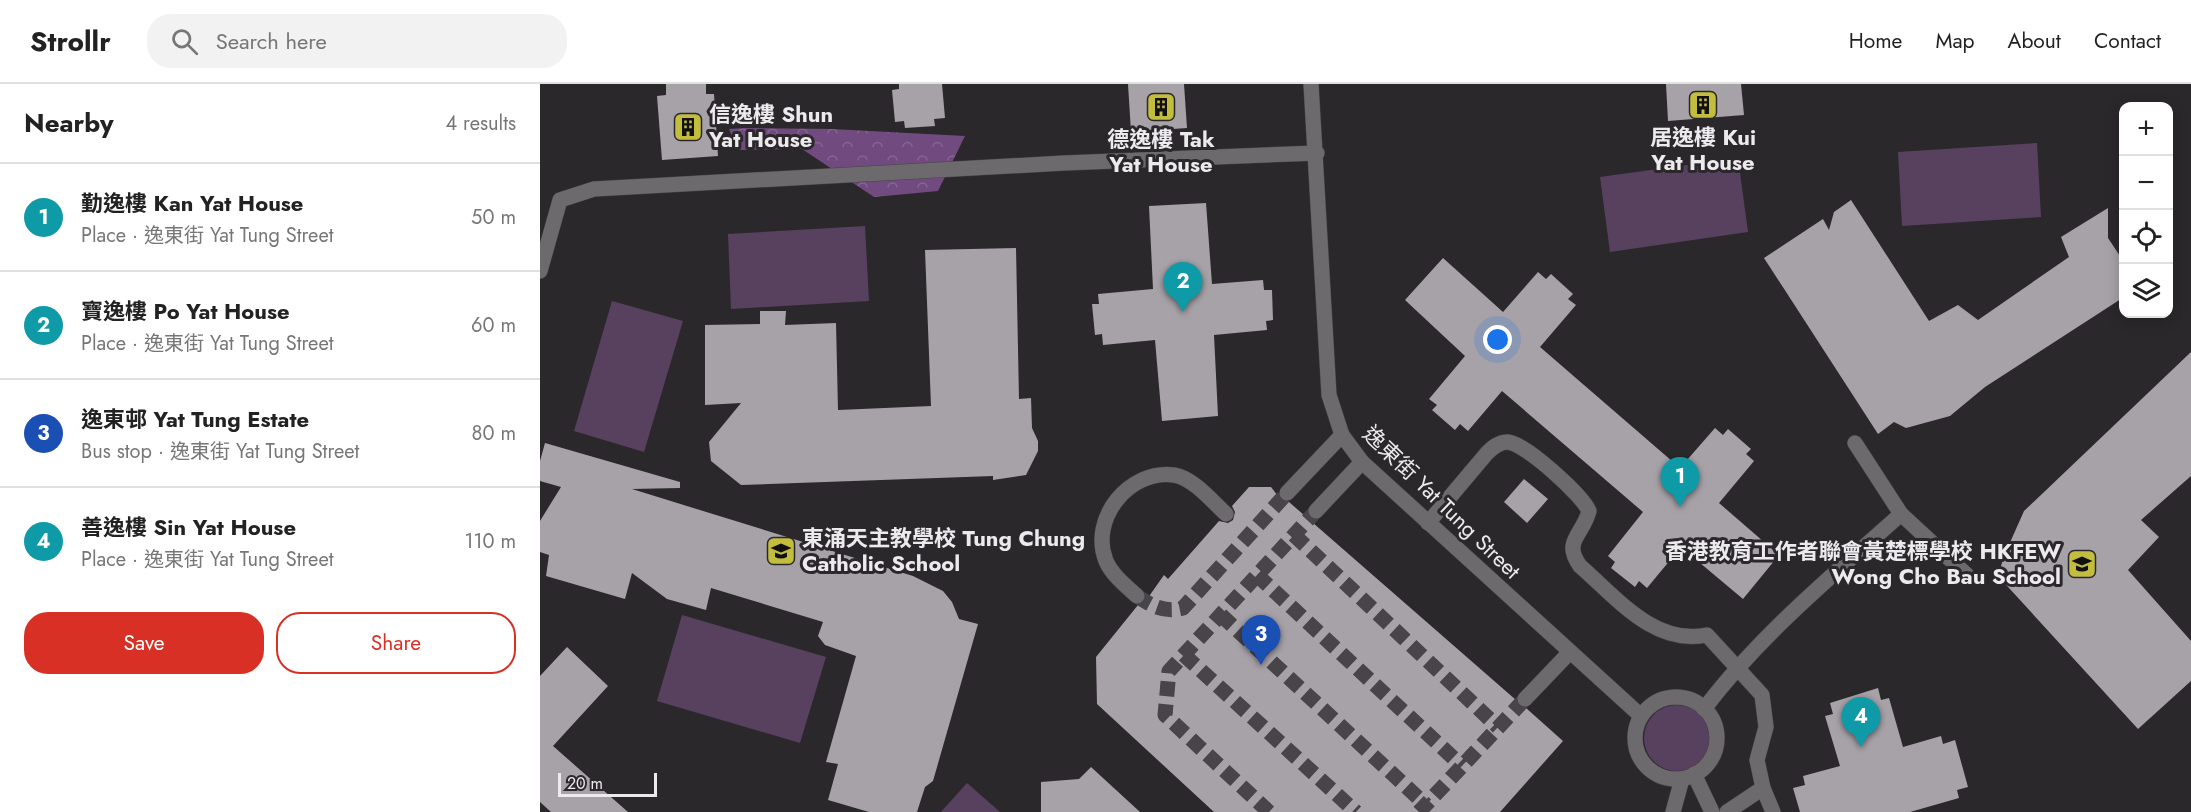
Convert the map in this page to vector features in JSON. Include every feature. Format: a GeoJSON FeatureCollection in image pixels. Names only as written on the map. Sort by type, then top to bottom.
{"type":"FeatureCollection","features":[{"type":"Feature","properties":{"kind":"street","name":"逸東街 Yat Tung Street"},"geometry":{"type":"LineString","coordinates":[[1311,84],[1317,153],[1329,395],[1342,435],[1362,462],[1569,653],[1641,716]]}},
{"type":"Feature","properties":{"kind":"street"},"geometry":{"type":"LineString","coordinates":[[540,271],[560,200],[594,189],[1064,163],[1317,153]]}},
{"type":"Feature","properties":{"kind":"street"},"geometry":{"type":"LineString","coordinates":[[1287,493],[1342,435]]}},
{"type":"Feature","properties":{"kind":"street"},"geometry":{"type":"LineString","coordinates":[[1428,523],[1487,453],[1496,444],[1506,442],[1513,444],[1585,502],[1589,511],[1587,520],[1573,542],[1572,555],[1580,566],[1644,621],[1663,633],[1681,638],[1707,635],[1762,695],[1766,727],[1757,760],[1763,788],[1773,812]]}},
{"type":"Feature","properties":{"kind":"street"},"geometry":{"type":"LineString","coordinates":[[1855,443],[1901,514],[1966,575]]}},
{"type":"Feature","properties":{"kind":"street"},"geometry":{"type":"LineString","coordinates":[[1316,511],[1362,462]]}},
{"type":"Feature","properties":{"kind":"street"},"geometry":{"type":"LineString","coordinates":[[1137,596],[1119,580],[1106,561],[1102,539],[1106,517],[1117,498],[1134,483],[1152,476],[1175,475],[1193,484],[1226,514]]}},
{"type":"Feature","properties":{"kind":"street"},"geometry":{"type":"LineString","coordinates":[[1704,709],[1737,669],[1824,583],[1901,514]]}},
{"type":"Feature","properties":{"kind":"street"},"geometry":{"type":"LineString","coordinates":[[1525,699],[1569,653]]}},
{"type":"Feature","properties":{"kind":"street"},"geometry":{"type":"LineString","coordinates":[[1673,812],[1688,776],[1708,762],[1716,744],[1714,725],[1704,709],[1689,699],[1659,700],[1641,716],[1635,729],[1638,755],[1656,774],[1688,776]]}},
{"type":"Feature","properties":{"kind":"street"},"geometry":{"type":"LineString","coordinates":[[1688,776],[1712,812]]}},
{"type":"Feature","properties":{"kind":"street"},"geometry":{"type":"LineString","coordinates":[[1727,812],[1763,788]]}},
{"type":"Feature","properties":{"kind":"shaded area"},"geometry":{"type":"Polygon","coordinates":[[[2037,143],[2041,217],[1902,226],[1898,152],[2037,143]]]}},
{"type":"Feature","properties":{"kind":"shaded area"},"geometry":{"type":"Polygon","coordinates":[[[1738,158],[1748,232],[1610,252],[1600,177],[1738,158]]]}},
{"type":"Feature","properties":{"kind":"shaded area"},"geometry":{"type":"Polygon","coordinates":[[[865,226],[869,301],[731,309],[728,234],[865,226]]]}},
{"type":"Feature","properties":{"kind":"shaded area"},"geometry":{"type":"Polygon","coordinates":[[[612,301],[683,321],[644,452],[574,431],[612,301]]]}},
{"type":"Feature","properties":{"kind":"shaded area"},"geometry":{"type":"Polygon","coordinates":[[[682,615],[826,657],[800,743],[657,701],[682,615]]]}},
{"type":"Feature","properties":{"kind":"shaded area"},"geometry":{"type":"Polygon","coordinates":[[[1677,705],[1690,708],[1700,715],[1707,725],[1710,738],[1707,751],[1700,761],[1690,768],[1677,771],[1664,768],[1654,761],[1647,751],[1644,738],[1647,725],[1654,715],[1664,708],[1677,705]]]}},
{"type":"Feature","properties":{"kind":"shaded area"},"geometry":{"type":"Polygon","coordinates":[[[967,783],[1000,812],[941,812],[967,783]]]}},
{"type":"Feature","properties":{"kind":"green space"},"geometry":{"type":"Polygon","coordinates":[[[729,129],[832,129],[965,136],[938,191],[874,197],[802,149],[737,150],[729,129]]]}},
{"type":"Feature","properties":{"kind":"building","name":"信逸樓 Shun Yat House"},"geometry":{"type":"Polygon","coordinates":[[[666,84],[706,84],[706,94],[714,94],[718,156],[662,160],[657,96],[666,95],[666,84]]]}},
{"type":"Feature","properties":{"kind":"building"},"geometry":{"type":"Polygon","coordinates":[[[899,84],[942,84],[945,118],[934,119],[935,126],[905,128],[904,121],[895,122],[892,90],[899,89],[899,84]]]}},
{"type":"Feature","properties":{"kind":"building","name":"德逸樓 Tak Yat House"},"geometry":{"type":"Polygon","coordinates":[[[1128,84],[1184,84],[1187,128],[1131,132],[1128,84]]]}},
{"type":"Feature","properties":{"kind":"building","name":"居逸樓 Kui Yat House"},"geometry":{"type":"Polygon","coordinates":[[[1666,84],[1741,84],[1744,115],[1668,121],[1666,84]]]}},
{"type":"Feature","properties":{"kind":"building"},"geometry":{"type":"Polygon","coordinates":[[[1851,200],[1929,321],[1958,305],[1978,320],[2069,257],[2061,237],[2108,208],[2108,238],[2119,254],[2119,300],[1985,387],[1950,416],[1906,428],[1894,422],[1878,434],[1764,258],[1823,219],[1829,230],[1834,212],[1851,200]]]}},
{"type":"Feature","properties":{"kind":"building"},"geometry":{"type":"Polygon","coordinates":[[[1206,203],[1212,284],[1263,280],[1264,290],[1272,290],[1273,320],[1266,321],[1267,330],[1214,335],[1218,416],[1162,421],[1155,340],[1103,345],[1102,334],[1095,335],[1092,304],[1099,304],[1098,294],[1153,289],[1149,206],[1206,203]]]}},
{"type":"Feature","properties":{"kind":"building"},"geometry":{"type":"Polygon","coordinates":[[[1016,248],[1019,399],[1031,398],[1032,428],[1038,441],[1038,451],[1026,475],[993,480],[993,476],[741,485],[711,461],[709,442],[741,403],[705,405],[705,325],[760,324],[760,311],[786,311],[785,325],[836,323],[838,410],[931,406],[925,250],[1016,248]]]}},
{"type":"Feature","properties":{"kind":"building"},"geometry":{"type":"Polygon","coordinates":[[[1443,258],[1503,312],[1538,272],[1546,279],[1551,274],[1573,294],[1568,299],[1576,305],[1540,347],[1680,468],[1715,428],[1723,435],[1728,429],[1751,449],[1746,454],[1754,461],[1719,503],[1779,555],[1743,599],[1681,547],[1647,588],[1639,581],[1635,587],[1611,568],[1615,562],[1608,556],[1643,512],[1502,391],[1468,431],[1460,424],[1455,430],[1432,410],[1437,405],[1429,399],[1465,356],[1405,300],[1443,258]]]}},
{"type":"Feature","properties":{"kind":"building"},"geometry":{"type":"Polygon","coordinates":[[[2191,352],[2191,476],[2141,520],[2159,537],[2128,570],[2191,641],[2191,681],[2138,729],[1998,576],[2004,556],[2024,511],[2191,352]]]}},
{"type":"Feature","properties":{"kind":"building"},"geometry":{"type":"Polygon","coordinates":[[[545,443],[680,482],[680,488],[632,489],[913,576],[943,591],[952,602],[959,619],[978,624],[933,781],[925,787],[917,812],[869,812],[828,800],[838,764],[826,762],[856,656],[825,645],[818,636],[823,622],[711,588],[706,610],[667,599],[632,573],[625,599],[546,576],[549,555],[540,552],[540,521],[561,487],[540,481],[540,461],[545,443]]]}},
{"type":"Feature","properties":{"kind":"building"},"geometry":{"type":"Polygon","coordinates":[[[1524,479],[1548,499],[1527,523],[1504,502],[1524,479]]]}},
{"type":"Feature","properties":{"kind":"building"},"geometry":{"type":"Polygon","coordinates":[[[1249,487],[1271,487],[1281,500],[1289,502],[1516,700],[1519,706],[1526,708],[1563,741],[1500,812],[1214,812],[1097,704],[1096,657],[1138,605],[1145,602],[1164,575],[1168,579],[1219,521],[1228,523],[1233,520],[1235,512],[1232,506],[1249,487]]]}},
{"type":"Feature","properties":{"kind":"building"},"geometry":{"type":"Polygon","coordinates":[[[567,647],[608,686],[553,746],[628,812],[551,812],[540,802],[540,676],[567,647]]]}},
{"type":"Feature","properties":{"kind":"building"},"geometry":{"type":"Polygon","coordinates":[[[1878,688],[1881,700],[1889,698],[1903,747],[1941,736],[1943,744],[1955,740],[1968,787],[1957,790],[1959,798],[1910,812],[1800,812],[1793,788],[1805,785],[1803,776],[1840,766],[1825,716],[1833,714],[1830,703],[1878,688]]]}},
{"type":"Feature","properties":{"kind":"building"},"geometry":{"type":"Polygon","coordinates":[[[1091,767],[1140,812],[1041,812],[1041,782],[1079,779],[1091,767]]]}},
{"type":"Feature","properties":{"kind":"tunnel"},"geometry":{"type":"LineString","coordinates":[[1137,596],[1158,608],[1170,610],[1183,608],[1287,493]]}},
{"type":"Feature","properties":{"kind":"tunnel"},"geometry":{"type":"LineString","coordinates":[[1269,812],[1165,715],[1169,671],[1316,511]]}},
{"type":"Feature","properties":{"kind":"tunnel"},"geometry":{"type":"LineString","coordinates":[[1294,535],[1498,727]]}},
{"type":"Feature","properties":{"kind":"tunnel"},"geometry":{"type":"LineString","coordinates":[[1257,575],[1462,766]]}},
{"type":"Feature","properties":{"kind":"tunnel"},"geometry":{"type":"LineString","coordinates":[[1221,615],[1426,805]]}},
{"type":"Feature","properties":{"kind":"tunnel"},"geometry":{"type":"LineString","coordinates":[[1184,655],[1356,812]]}},
{"type":"Feature","properties":{"kind":"tunnel"},"geometry":{"type":"LineString","coordinates":[[1419,812],[1525,699]]}},
{"type":"Feature","properties":{"kind":"place","name":"居逸樓 Kui Yat House"},"geometry":{"type":"Point","coordinates":[1703,105]}},
{"type":"Feature","properties":{"kind":"place","name":"德逸樓 Tak Yat House"},"geometry":{"type":"Point","coordinates":[1161,107]}},
{"type":"Feature","properties":{"kind":"place","name":"信逸樓 Shun Yat House"},"geometry":{"type":"Point","coordinates":[688,127]}},
{"type":"Feature","properties":{"kind":"place","name":"寶逸樓 Po Yat House"},"geometry":{"type":"Point","coordinates":[1183,312]}},
{"type":"Feature","properties":{"kind":"place","name":"勤逸樓 Kan Yat House"},"geometry":{"type":"Point","coordinates":[1680,507]}},
{"type":"Feature","properties":{"kind":"place","name":"東涌天主教學校 Tung Chung Catholic School"},"geometry":{"type":"Point","coordinates":[781,551]}},
{"type":"Feature","properties":{"kind":"place","name":"香港教育工作者聯會黃楚標學校 HKFEW Wong Cho Bau School"},"geometry":{"type":"Point","coordinates":[2082,564]}},
{"type":"Feature","properties":{"kind":"place","name":"逸東邨 Yat Tung Estate"},"geometry":{"type":"Point","coordinates":[1261,665]}},
{"type":"Feature","properties":{"kind":"place","name":"善逸樓 Sin Yat House"},"geometry":{"type":"Point","coordinates":[1861,747]}}]}
